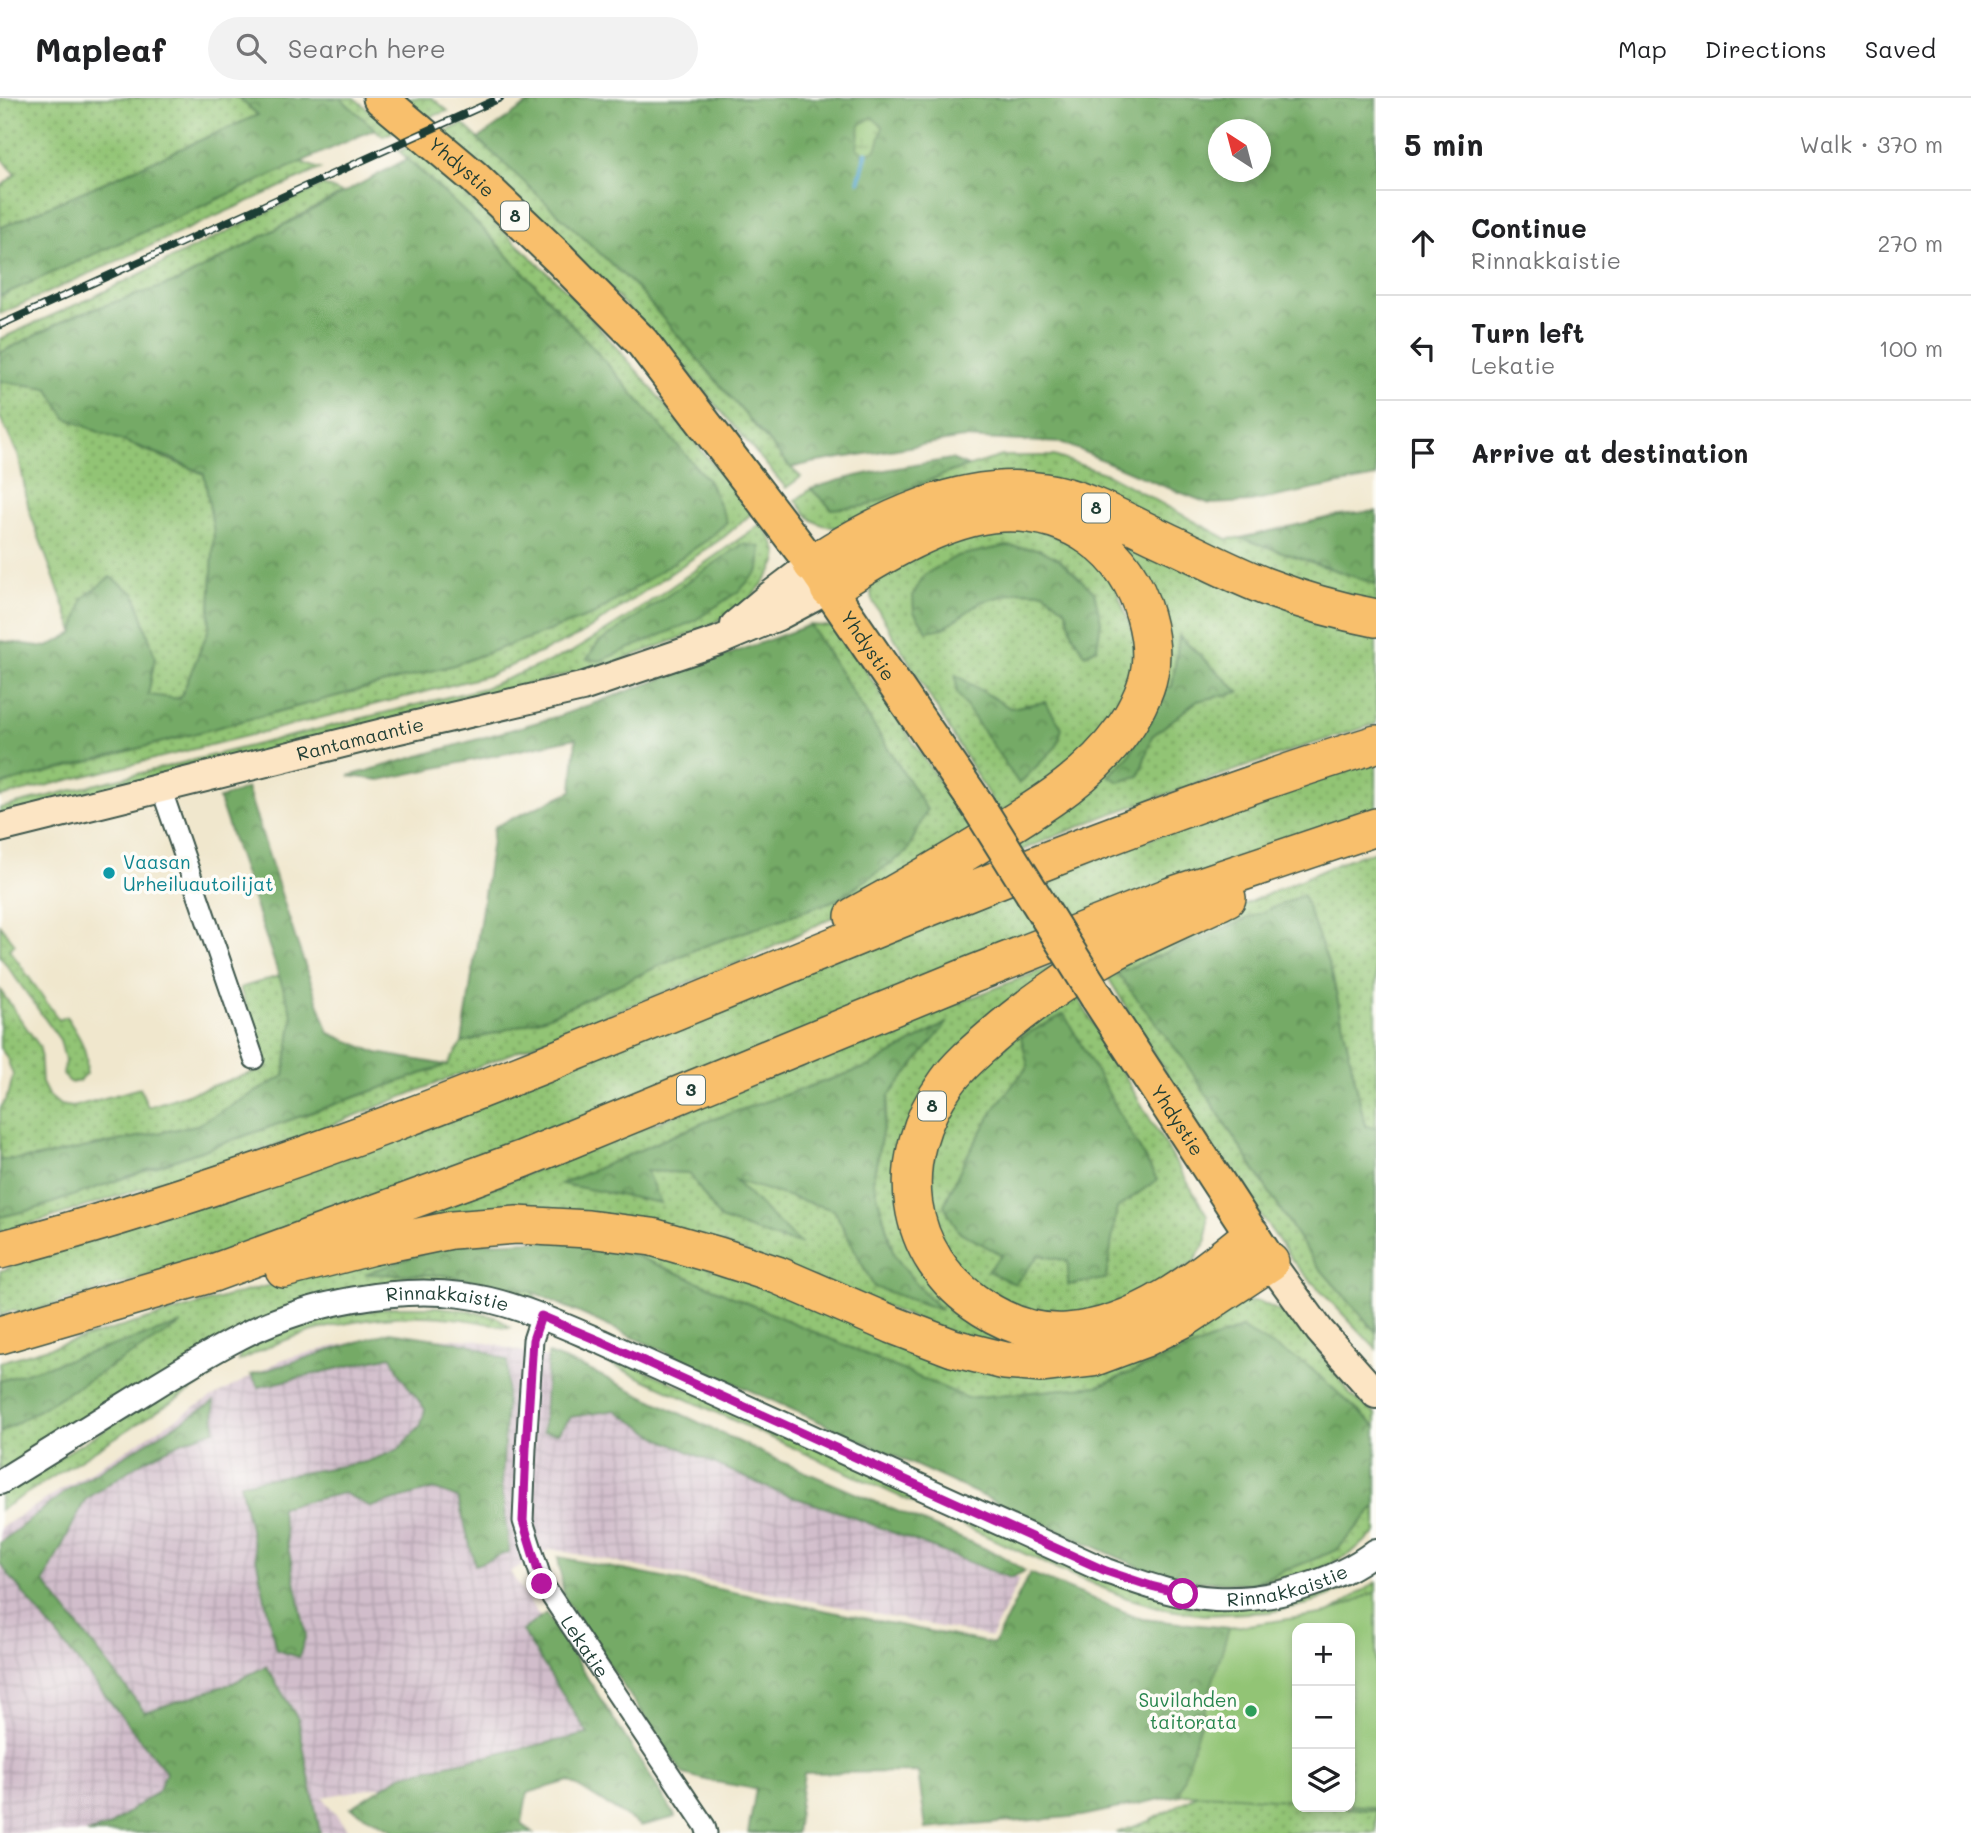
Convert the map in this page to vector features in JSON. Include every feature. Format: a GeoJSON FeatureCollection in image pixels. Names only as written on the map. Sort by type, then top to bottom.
{"type":"FeatureCollection","features":[{"type":"Feature","properties":{"kind":"highway","name":"Yhdystie"},"geometry":{"type":"LineString","coordinates":[[380,98],[474,177],[642,342],[821,576],[978,806],[1097,997],[1261,1248]]}},
{"type":"Feature","properties":{"kind":"highway","name":"8"},"geometry":{"type":"LineString","coordinates":[[821,576],[852,539],[918,509],[957,497],[1003,489],[1045,492],[1080,501],[1263,586],[1310,602],[1376,618]]}},
{"type":"Feature","properties":{"kind":"highway"},"geometry":{"type":"LineString","coordinates":[[784,966],[831,929],[927,876],[1057,795],[1102,757],[1124,730],[1149,674],[1150,647],[1147,625],[1140,599],[1129,576],[1111,554],[1088,535],[1062,523],[1031,515],[1002,513],[966,520],[908,542],[869,563],[821,576]]}},
{"type":"Feature","properties":{"kind":"highway"},"geometry":{"type":"LineString","coordinates":[[0,1250],[68,1233],[286,1163],[492,1086],[1138,825],[1376,744]]}},
{"type":"Feature","properties":{"kind":"highway","name":"8"},"geometry":{"type":"LineString","coordinates":[[1261,1248],[1195,1278],[1131,1316],[1100,1326],[1067,1332],[1035,1330],[1002,1320],[950,1282],[932,1258],[919,1227],[912,1198],[912,1168],[919,1135],[947,1081],[971,1055],[1009,1021],[1053,990],[1111,953],[1376,827]]}},
{"type":"Feature","properties":{"kind":"highway","name":"3"},"geometry":{"type":"LineString","coordinates":[[0,1335],[213,1273],[523,1159],[1171,896],[1376,827]]}},
{"type":"Feature","properties":{"kind":"highway"},"geometry":{"type":"LineString","coordinates":[[213,1273],[260,1275],[369,1247],[452,1230],[517,1225],[588,1228],[652,1237],[719,1256],[777,1275],[953,1348],[1005,1361],[1042,1364],[1092,1358],[1143,1339],[1185,1318],[1261,1248]]}},
{"type":"Feature","properties":{"kind":"main road","name":"Rantamaantie"},"geometry":{"type":"LineString","coordinates":[[0,828],[582,687],[718,641],[778,616],[821,576]]}},
{"type":"Feature","properties":{"kind":"main road"},"geometry":{"type":"LineString","coordinates":[[1261,1248],[1354,1347],[1376,1364]]}},
{"type":"Feature","properties":{"kind":"main road"},"geometry":{"type":"LineString","coordinates":[[1261,1248],[1320,1331],[1376,1394]]}},
{"type":"Feature","properties":{"kind":"street"},"geometry":{"type":"LineString","coordinates":[[161,788],[254,1059]]}},
{"type":"Feature","properties":{"kind":"street","name":"Rinnakkaistie"},"geometry":{"type":"LineString","coordinates":[[0,1482],[204,1357],[252,1331],[297,1314],[364,1297],[407,1293],[460,1294],[541,1316],[1106,1571],[1151,1586],[1215,1599],[1253,1597],[1320,1581],[1346,1570],[1376,1550]]}},
{"type":"Feature","properties":{"kind":"street","name":"Lekatie"},"geometry":{"type":"LineString","coordinates":[[541,1316],[533,1340],[523,1521],[542,1584],[705,1826],[707,1833]]}},
{"type":"Feature","properties":{"kind":"shaded area"},"geometry":{"type":"Polygon","coordinates":[[[382,1335],[476,1340],[563,1362],[1020,1579],[991,1637],[551,1549],[510,1572],[623,1742],[323,1797],[350,1833],[0,1833],[0,1528],[198,1405],[283,1359],[382,1335]]]}},
{"type":"Feature","properties":{"kind":"green space"},"geometry":{"type":"Polygon","coordinates":[[[0,98],[239,98],[258,115],[0,228],[0,187],[16,174],[0,157],[0,98]]]}},
{"type":"Feature","properties":{"kind":"green space"},"geometry":{"type":"Polygon","coordinates":[[[239,98],[340,98],[375,129],[0,296],[0,228],[258,115],[239,98]]]}},
{"type":"Feature","properties":{"kind":"green space"},"geometry":{"type":"Polygon","coordinates":[[[340,98],[354,98],[395,131],[383,136],[340,98]]]}},
{"type":"Feature","properties":{"kind":"green space"},"geometry":{"type":"Polygon","coordinates":[[[402,98],[432,98],[448,111],[427,118],[402,98]]]}},
{"type":"Feature","properties":{"kind":"green space"},"geometry":{"type":"Polygon","coordinates":[[[536,98],[1376,98],[1376,477],[1250,502],[1210,504],[1063,443],[963,438],[791,468],[637,288],[478,139],[536,98]]]}},
{"type":"Feature","properties":{"kind":"green space"},"geometry":{"type":"Polygon","coordinates":[[[872,117],[883,127],[876,150],[866,153],[857,149],[860,125],[872,117]]]}},
{"type":"Feature","properties":{"kind":"green space"},"geometry":{"type":"Polygon","coordinates":[[[463,124],[637,288],[801,477],[786,488],[678,360],[611,291],[443,132],[463,124]]]}},
{"type":"Feature","properties":{"kind":"green space"},"geometry":{"type":"Polygon","coordinates":[[[412,145],[567,291],[644,379],[752,513],[724,537],[580,635],[490,675],[0,797],[0,785],[454,665],[595,614],[707,540],[709,482],[589,343],[485,231],[399,151],[412,145]]]}},
{"type":"Feature","properties":{"kind":"green space"},"geometry":{"type":"Polygon","coordinates":[[[407,159],[485,231],[589,343],[709,482],[727,522],[707,540],[595,614],[454,665],[0,785],[0,641],[47,647],[74,633],[83,598],[110,577],[135,594],[155,657],[148,695],[180,699],[209,629],[214,533],[204,474],[66,418],[48,388],[0,381],[0,353],[73,316],[179,281],[407,159]]]}},
{"type":"Feature","properties":{"kind":"green space"},"geometry":{"type":"Polygon","coordinates":[[[301,162],[320,169],[0,314],[0,296],[301,162]]]}},
{"type":"Feature","properties":{"kind":"green space"},"geometry":{"type":"Polygon","coordinates":[[[323,185],[342,193],[179,281],[73,316],[0,353],[0,339],[93,297],[323,185]]]}},
{"type":"Feature","properties":{"kind":"green space"},"geometry":{"type":"Polygon","coordinates":[[[0,381],[48,388],[66,418],[204,474],[214,533],[209,629],[180,699],[148,695],[155,657],[83,598],[74,632],[29,510],[19,457],[0,417],[0,381]]]}},
{"type":"Feature","properties":{"kind":"green space"},"geometry":{"type":"Polygon","coordinates":[[[1002,456],[1054,456],[1107,474],[1227,539],[1241,538],[1376,584],[1376,607],[1304,592],[1166,528],[839,528],[813,521],[796,500],[811,489],[832,509],[1002,456]]]}},
{"type":"Feature","properties":{"kind":"green space"},"geometry":{"type":"Polygon","coordinates":[[[951,459],[968,466],[866,506],[832,509],[811,489],[863,475],[951,459]]]}},
{"type":"Feature","properties":{"kind":"green space"},"geometry":{"type":"Polygon","coordinates":[[[1064,506],[1376,629],[1376,724],[1102,817],[930,888],[1070,796],[1160,642],[1064,506]],[[1180,637],[1172,687],[1129,756],[1109,775],[1139,776],[1152,736],[1197,701],[1239,692],[1180,637]]]}},
{"type":"Feature","properties":{"kind":"green space"},"geometry":{"type":"Polygon","coordinates":[[[1376,511],[1376,584],[1241,538],[1339,515],[1376,511]]]}},
{"type":"Feature","properties":{"kind":"green space"},"geometry":{"type":"Polygon","coordinates":[[[1022,521],[1104,558],[1139,648],[1129,706],[1082,761],[1004,821],[872,600],[869,582],[894,558],[1022,521]],[[1059,559],[981,602],[1020,591],[1044,592],[1066,610],[1073,635],[1086,654],[1097,648],[1059,559]],[[957,676],[1019,784],[1045,702],[1010,708],[957,676]]]}},
{"type":"Feature","properties":{"kind":"green space"},"geometry":{"type":"Polygon","coordinates":[[[761,524],[777,552],[777,560],[771,572],[758,590],[742,605],[682,637],[619,661],[0,819],[0,808],[484,688],[570,653],[625,619],[761,524]]]}},
{"type":"Feature","properties":{"kind":"green space"},"geometry":{"type":"Polygon","coordinates":[[[743,544],[761,547],[759,570],[739,591],[694,621],[600,661],[587,659],[597,644],[743,544]]]}},
{"type":"Feature","properties":{"kind":"green space"},"geometry":{"type":"Polygon","coordinates":[[[1006,546],[1039,549],[1059,559],[1094,592],[1101,621],[1097,648],[1085,654],[1073,635],[1066,610],[1044,592],[1020,591],[981,602],[944,628],[927,631],[914,612],[913,595],[924,575],[957,556],[1006,546]]]}},
{"type":"Feature","properties":{"kind":"green space"},"geometry":{"type":"Polygon","coordinates":[[[810,625],[837,627],[976,837],[881,893],[750,958],[299,1138],[0,1232],[0,1217],[35,1209],[447,1065],[462,1043],[547,1017],[696,949],[838,899],[927,810],[810,625]]]}},
{"type":"Feature","properties":{"kind":"green space"},"geometry":{"type":"Polygon","coordinates":[[[810,625],[927,810],[907,852],[838,899],[696,949],[547,1017],[462,1043],[494,827],[572,791],[576,738],[380,780],[349,776],[559,716],[810,625]]]}},
{"type":"Feature","properties":{"kind":"green space"},"geometry":{"type":"Polygon","coordinates":[[[1179,636],[1239,692],[1197,701],[1152,736],[1139,776],[1119,782],[1109,776],[1129,756],[1161,688],[1172,687],[1179,636]]]}},
{"type":"Feature","properties":{"kind":"green space"},"geometry":{"type":"Polygon","coordinates":[[[956,675],[1010,708],[1045,702],[1062,728],[1057,746],[1019,784],[957,693],[956,675]]]}},
{"type":"Feature","properties":{"kind":"green space"},"geometry":{"type":"Polygon","coordinates":[[[1376,759],[1376,812],[280,1236],[23,1314],[14,1310],[2,1315],[0,1319],[0,1271],[14,1263],[1085,862],[1376,759]]]}},
{"type":"Feature","properties":{"kind":"green space"},"geometry":{"type":"Polygon","coordinates":[[[247,788],[329,1033],[377,1053],[447,1065],[35,1209],[0,1217],[0,1160],[34,1158],[197,1125],[284,1076],[293,1017],[219,799],[247,788]]]}},
{"type":"Feature","properties":{"kind":"green space"},"geometry":{"type":"Polygon","coordinates":[[[1376,851],[1376,1127],[1365,1126],[1332,974],[1303,896],[1118,973],[1182,1057],[1315,1263],[1376,1332],[1376,1349],[1296,1265],[1206,1139],[1103,969],[1224,913],[1349,859],[1376,851]]]}},
{"type":"Feature","properties":{"kind":"green space"},"geometry":{"type":"Polygon","coordinates":[[[1303,895],[1332,974],[1365,1126],[1376,1127],[1376,1332],[1315,1263],[1182,1057],[1117,973],[1303,895]]]}},
{"type":"Feature","properties":{"kind":"green space"},"geometry":{"type":"Polygon","coordinates":[[[0,925],[15,944],[9,949],[59,1020],[66,1016],[79,1037],[87,1065],[86,1074],[79,1081],[71,1083],[63,1075],[65,1060],[60,1040],[0,956],[0,925]]]}},
{"type":"Feature","properties":{"kind":"green space"},"geometry":{"type":"Polygon","coordinates":[[[1110,943],[975,1034],[901,1220],[914,1261],[958,1310],[1163,1319],[991,1348],[718,1242],[400,1224],[1110,943]],[[946,1023],[870,1066],[705,1122],[562,1184],[660,1203],[646,1171],[689,1173],[720,1219],[798,1243],[733,1179],[834,1210],[874,1287],[940,1309],[894,1255],[873,1180],[889,1096],[946,1023]]]}},
{"type":"Feature","properties":{"kind":"green space"},"geometry":{"type":"Polygon","coordinates":[[[279,976],[293,1017],[284,1076],[197,1125],[34,1158],[0,1160],[0,1109],[9,1093],[13,1075],[0,1048],[0,990],[40,1047],[42,1083],[48,1095],[60,1105],[73,1107],[140,1088],[148,1107],[267,1068],[240,988],[279,976]]]}},
{"type":"Feature","properties":{"kind":"green space"},"geometry":{"type":"Polygon","coordinates":[[[1074,991],[1207,1215],[1207,1240],[1193,1263],[1107,1314],[1044,1318],[962,1280],[925,1211],[936,1122],[966,1078],[1074,991]],[[1028,1066],[997,1105],[1002,1255],[987,1271],[1039,1255],[1068,1261],[1068,1285],[1117,1208],[1157,1180],[1028,1066]]]}},
{"type":"Feature","properties":{"kind":"green space"},"geometry":{"type":"Polygon","coordinates":[[[1064,1014],[1157,1180],[1117,1208],[1106,1279],[1068,1285],[1068,1261],[1039,1255],[1015,1284],[987,1271],[1002,1255],[958,1231],[944,1205],[964,1161],[997,1105],[1028,1066],[1021,1037],[1064,1014]]]}},
{"type":"Feature","properties":{"kind":"green space"},"geometry":{"type":"Polygon","coordinates":[[[948,1022],[889,1096],[873,1180],[894,1255],[941,1310],[874,1287],[834,1210],[734,1180],[799,1243],[778,1239],[720,1219],[689,1173],[646,1171],[661,1203],[561,1184],[705,1122],[870,1066],[948,1022]]]}},
{"type":"Feature","properties":{"kind":"green space"},"geometry":{"type":"Polygon","coordinates":[[[594,1239],[691,1261],[991,1366],[1241,1302],[1259,1301],[1281,1312],[1310,1339],[1351,1395],[1376,1414],[1376,1428],[1241,1328],[1098,1386],[967,1398],[594,1239]]]}},
{"type":"Feature","properties":{"kind":"green space"},"geometry":{"type":"Polygon","coordinates":[[[594,1239],[967,1398],[1098,1386],[1241,1328],[1307,1365],[1374,1425],[1376,1506],[1337,1550],[1251,1584],[1168,1580],[531,1291],[442,1275],[365,1274],[448,1244],[594,1239]]]}},
{"type":"Feature","properties":{"kind":"green space"},"geometry":{"type":"Polygon","coordinates":[[[448,1244],[368,1274],[442,1275],[531,1291],[539,1302],[431,1285],[365,1288],[0,1470],[0,1433],[179,1326],[0,1381],[0,1362],[350,1264],[448,1244]]]}},
{"type":"Feature","properties":{"kind":"green space"},"geometry":{"type":"Polygon","coordinates":[[[395,1307],[438,1307],[471,1311],[498,1318],[511,1328],[439,1317],[381,1318],[294,1337],[239,1361],[240,1353],[295,1328],[335,1317],[395,1307]]]}},
{"type":"Feature","properties":{"kind":"green space"},"geometry":{"type":"Polygon","coordinates":[[[182,1324],[0,1433],[0,1381],[182,1324]]]}},
{"type":"Feature","properties":{"kind":"green space"},"geometry":{"type":"Polygon","coordinates":[[[390,1332],[469,1344],[508,1361],[502,1486],[509,1552],[475,1565],[458,1498],[434,1489],[371,1507],[344,1493],[280,1507],[306,1635],[299,1657],[276,1650],[240,1483],[366,1462],[398,1450],[421,1425],[425,1409],[402,1378],[391,1356],[259,1387],[251,1375],[390,1332]]]}},
{"type":"Feature","properties":{"kind":"green space"},"geometry":{"type":"Polygon","coordinates":[[[559,1337],[584,1344],[1189,1607],[1376,1563],[1376,1572],[1308,1604],[1271,1612],[1205,1615],[1169,1610],[1127,1598],[608,1363],[559,1337]]]}},
{"type":"Feature","properties":{"kind":"green space"},"geometry":{"type":"Polygon","coordinates":[[[548,1354],[587,1369],[775,1459],[1000,1555],[1025,1571],[1010,1578],[845,1514],[775,1491],[661,1439],[615,1410],[571,1417],[558,1433],[543,1432],[548,1354]]]}},
{"type":"Feature","properties":{"kind":"green space"},"geometry":{"type":"Polygon","coordinates":[[[202,1371],[212,1377],[0,1510],[0,1493],[202,1371]]]}},
{"type":"Feature","properties":{"kind":"green space"},"geometry":{"type":"Polygon","coordinates":[[[214,1402],[215,1430],[183,1441],[143,1461],[85,1500],[44,1582],[145,1712],[233,1683],[266,1666],[298,1719],[320,1833],[86,1833],[108,1827],[159,1790],[166,1772],[0,1564],[0,1543],[69,1489],[214,1402]]]}},
{"type":"Feature","properties":{"kind":"green space"},"geometry":{"type":"Polygon","coordinates":[[[1376,1506],[1376,1533],[1348,1555],[1313,1572],[1251,1584],[1337,1550],[1376,1506]]]}},
{"type":"Feature","properties":{"kind":"green space"},"geometry":{"type":"Polygon","coordinates":[[[558,1557],[994,1644],[1030,1573],[1142,1619],[1229,1628],[1296,1622],[1329,1613],[1376,1592],[1376,1811],[1355,1809],[1355,1623],[1292,1623],[1292,1800],[1207,1789],[1082,1816],[926,1829],[918,1772],[804,1773],[796,1833],[748,1833],[756,1789],[683,1774],[564,1598],[558,1557]]]}},
{"type":"Feature","properties":{"kind":"green space"},"geometry":{"type":"Polygon","coordinates":[[[1376,1582],[1376,1592],[1329,1613],[1376,1582]]]}},
{"type":"Feature","properties":{"kind":"green space","name":"Suvilahden taitorata"},"geometry":{"type":"Polygon","coordinates":[[[1376,1592],[1376,1809],[1355,1805],[1355,1623],[1292,1623],[1292,1801],[1179,1794],[1229,1628],[1328,1613],[1376,1592]]]}},
{"type":"Feature","properties":{"kind":"green space"},"geometry":{"type":"Polygon","coordinates":[[[546,1613],[676,1817],[641,1826],[569,1781],[527,1793],[522,1824],[533,1833],[398,1833],[351,1808],[402,1775],[588,1734],[522,1631],[546,1613]]]}},
{"type":"Feature","properties":{"kind":"green space"},"geometry":{"type":"Polygon","coordinates":[[[1207,1789],[1292,1800],[1292,1812],[1355,1812],[1355,1809],[1376,1811],[1376,1833],[1116,1833],[1150,1821],[1207,1789]]]}},
{"type":"Feature","properties":{"kind":"waterway"},"geometry":{"type":"LineString","coordinates":[[859,181],[866,153]]}},
{"type":"Feature","properties":{"kind":"railway"},"geometry":{"type":"LineString","coordinates":[[0,325],[500,98]]}},
{"type":"Feature","properties":{"kind":"place","name":"Vaasan Urheiluautoilijat"},"geometry":{"type":"Point","coordinates":[109,873]}},
{"type":"Feature","properties":{"kind":"place","name":"Suvilahden taitorata"},"geometry":{"type":"Point","coordinates":[1251,1711]}},
{"type":"Feature","properties":{"kind":"route"},"geometry":{"type":"LineString","coordinates":[[542,1584],[523,1521],[533,1340],[541,1316],[1106,1571],[1183,1594]]}}]}
